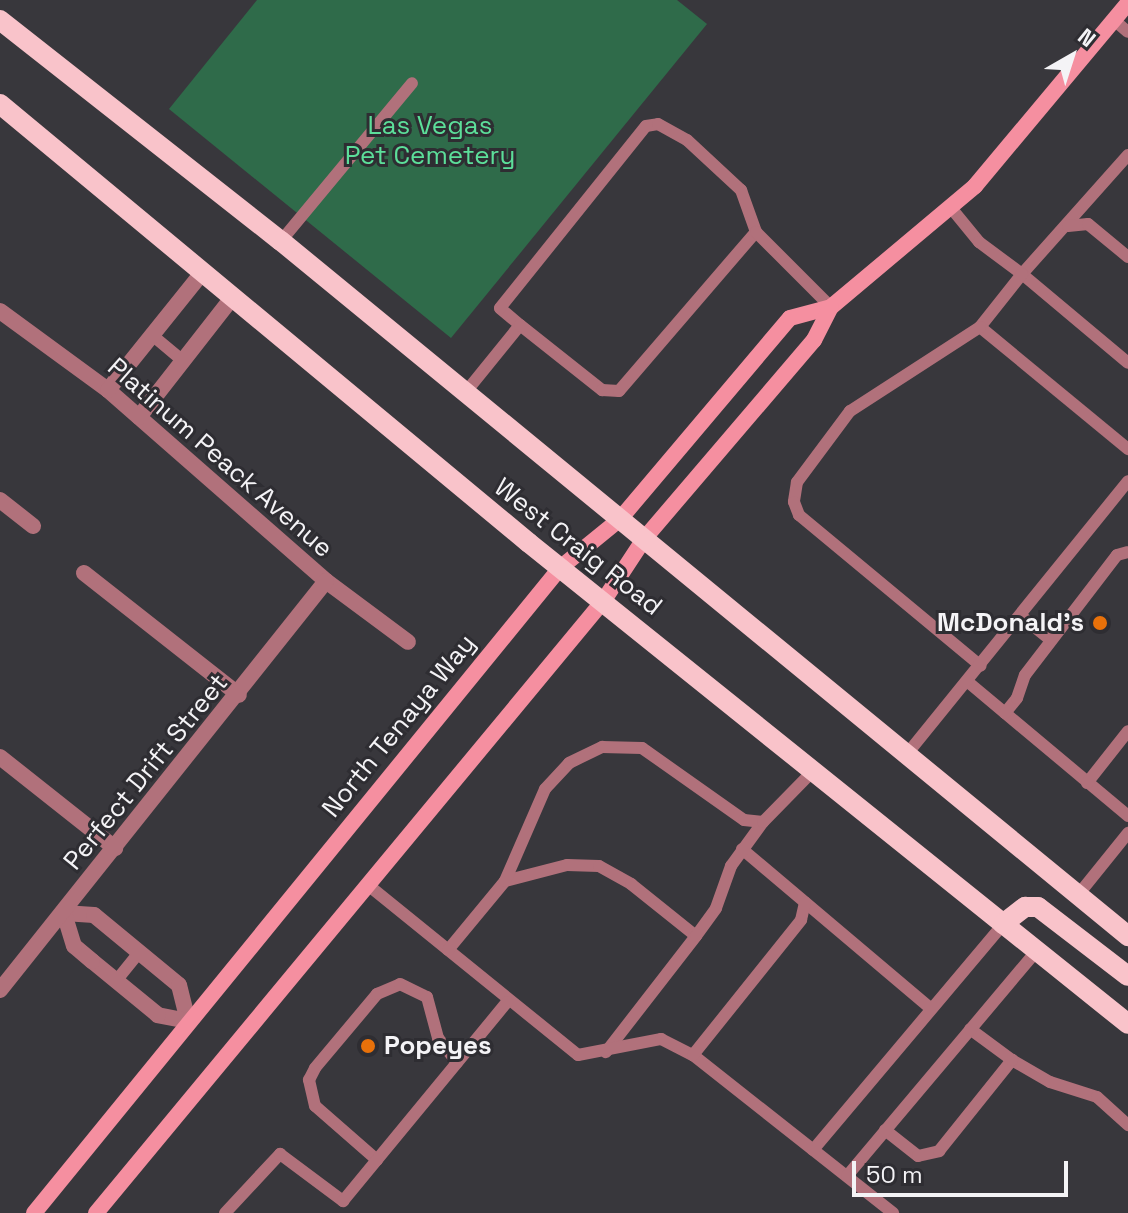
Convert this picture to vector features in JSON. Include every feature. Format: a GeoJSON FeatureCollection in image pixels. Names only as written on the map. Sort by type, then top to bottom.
{"type":"FeatureCollection","features":[{"type":"Feature","properties":{"kind":"main road","name":"North Tenaya Way"},"geometry":{"type":"LineString","coordinates":[[96,1213],[604,600],[644,539],[814,340],[831,307],[952,209],[1128,3]]}},
{"type":"Feature","properties":{"kind":"main road","name":"West Craig Road"},"geometry":{"type":"LineString","coordinates":[[0,20],[281,241],[1128,936]]}},
{"type":"Feature","properties":{"kind":"main road","name":"West Craig Road"},"geometry":{"type":"LineString","coordinates":[[0,104],[560,568],[604,600],[1128,1024]]}},
{"type":"Feature","properties":{"kind":"main road","name":"North Tenaya Way"},"geometry":{"type":"LineString","coordinates":[[34,1213],[560,568],[620,519],[790,318],[831,307]]}},
{"type":"Feature","properties":{"kind":"main road"},"geometry":{"type":"LineString","coordinates":[[1003,924],[1025,907],[1038,907],[1128,976]]}},
{"type":"Feature","properties":{"kind":"street"},"geometry":{"type":"LineString","coordinates":[[108,390],[202,273]]}},
{"type":"Feature","properties":{"kind":"street"},"geometry":{"type":"LineString","coordinates":[[139,417],[232,298]]}},
{"type":"Feature","properties":{"kind":"street","name":"Platinum Peack Avenue"},"geometry":{"type":"LineString","coordinates":[[2,317],[108,390],[326,581],[408,642]]}},
{"type":"Feature","properties":{"kind":"street"},"geometry":{"type":"LineString","coordinates":[[0,500],[33,526]]}},
{"type":"Feature","properties":{"kind":"street"},"geometry":{"type":"LineString","coordinates":[[84,573],[239,695]]}},
{"type":"Feature","properties":{"kind":"street","name":"Perfect Drift Street"},"geometry":{"type":"LineString","coordinates":[[0,990],[239,695],[326,581]]}},
{"type":"Feature","properties":{"kind":"street"},"geometry":{"type":"LineString","coordinates":[[0,757],[115,848]]}},
{"type":"Feature","properties":{"kind":"street"},"geometry":{"type":"LineString","coordinates":[[64,913],[94,915],[179,985],[188,1021],[158,1015],[74,946],[64,913]]}},
{"type":"Feature","properties":{"kind":"lane"},"geometry":{"type":"LineString","coordinates":[[1114,20],[1128,32]]}},
{"type":"Feature","properties":{"kind":"lane"},"geometry":{"type":"LineString","coordinates":[[281,241],[412,83]]}},
{"type":"Feature","properties":{"kind":"lane"},"geometry":{"type":"LineString","coordinates":[[756,232],[619,391],[602,390],[500,308],[646,126],[658,124],[687,140],[741,190],[756,232],[831,307]]}},
{"type":"Feature","properties":{"kind":"lane"},"geometry":{"type":"LineString","coordinates":[[981,666],[799,515],[794,502],[797,482],[850,411],[980,327],[1022,274],[1068,226],[1128,155]]}},
{"type":"Feature","properties":{"kind":"lane"},"geometry":{"type":"LineString","coordinates":[[952,209],[979,242],[1128,363]]}},
{"type":"Feature","properties":{"kind":"lane"},"geometry":{"type":"LineString","coordinates":[[1068,226],[1088,224],[1128,257]]}},
{"type":"Feature","properties":{"kind":"lane"},"geometry":{"type":"LineString","coordinates":[[465,393],[520,325]]}},
{"type":"Feature","properties":{"kind":"lane"},"geometry":{"type":"LineString","coordinates":[[980,327],[1128,449]]}},
{"type":"Feature","properties":{"kind":"lane"},"geometry":{"type":"LineString","coordinates":[[152,335],[183,361]]}},
{"type":"Feature","properties":{"kind":"lane"},"geometry":{"type":"LineString","coordinates":[[907,754],[1128,481]]}},
{"type":"Feature","properties":{"kind":"lane"},"geometry":{"type":"LineString","coordinates":[[1005,713],[1051,640],[1117,555],[1128,552]]}},
{"type":"Feature","properties":{"kind":"lane"},"geometry":{"type":"LineString","coordinates":[[1021,616],[1051,640]]}},
{"type":"Feature","properties":{"kind":"lane"},"geometry":{"type":"LineString","coordinates":[[968,682],[1128,816]]}},
{"type":"Feature","properties":{"kind":"lane"},"geometry":{"type":"LineString","coordinates":[[1087,783],[1128,731]]}},
{"type":"Feature","properties":{"kind":"lane"},"geometry":{"type":"LineString","coordinates":[[448,950],[505,881],[545,789],[569,763],[602,747],[642,748],[744,820],[763,822]]}},
{"type":"Feature","properties":{"kind":"lane"},"geometry":{"type":"LineString","coordinates":[[606,1052],[716,908],[742,849],[763,822],[814,770]]}},
{"type":"Feature","properties":{"kind":"lane"},"geometry":{"type":"LineString","coordinates":[[1078,895],[1128,833]]}},
{"type":"Feature","properties":{"kind":"lane"},"geometry":{"type":"LineString","coordinates":[[742,849],[929,1007]]}},
{"type":"Feature","properties":{"kind":"lane"},"geometry":{"type":"LineString","coordinates":[[505,881],[567,865],[599,866],[631,884],[696,936]]}},
{"type":"Feature","properties":{"kind":"lane"},"geometry":{"type":"LineString","coordinates":[[368,885],[507,1002],[578,1055],[661,1039],[693,1055],[893,1213]]}},
{"type":"Feature","properties":{"kind":"lane"},"geometry":{"type":"LineString","coordinates":[[693,1055],[801,920],[805,902]]}},
{"type":"Feature","properties":{"kind":"lane"},"geometry":{"type":"LineString","coordinates":[[813,1150],[929,1007],[1003,924]]}},
{"type":"Feature","properties":{"kind":"lane"},"geometry":{"type":"LineString","coordinates":[[847,1176],[1037,950]]}},
{"type":"Feature","properties":{"kind":"lane"},"geometry":{"type":"LineString","coordinates":[[116,981],[139,953]]}},
{"type":"Feature","properties":{"kind":"lane"},"geometry":{"type":"LineString","coordinates":[[377,1160],[315,1106],[309,1080],[315,1068],[377,994],[400,984],[427,997],[438,1038],[457,1062]]}},
{"type":"Feature","properties":{"kind":"lane"},"geometry":{"type":"LineString","coordinates":[[225,1213],[280,1154],[343,1201],[507,1002]]}},
{"type":"Feature","properties":{"kind":"lane"},"geometry":{"type":"LineString","coordinates":[[970,1029],[1012,1060],[1050,1082],[1097,1097],[1128,1125]]}},
{"type":"Feature","properties":{"kind":"lane"},"geometry":{"type":"LineString","coordinates":[[885,1130],[918,1156],[939,1151],[1012,1060]]}},
{"type":"Feature","properties":{"kind":"green space","name":"Las Vegas Pet Cemetery"},"geometry":{"type":"Polygon","coordinates":[[[257,0],[677,0],[707,24],[451,338],[169,109],[257,0]]]}},
{"type":"Feature","properties":{"kind":"place","name":"McDonald's"},"geometry":{"type":"Point","coordinates":[1100,623]}},
{"type":"Feature","properties":{"kind":"place","name":"Popeyes"},"geometry":{"type":"Point","coordinates":[368,1046]}}]}
